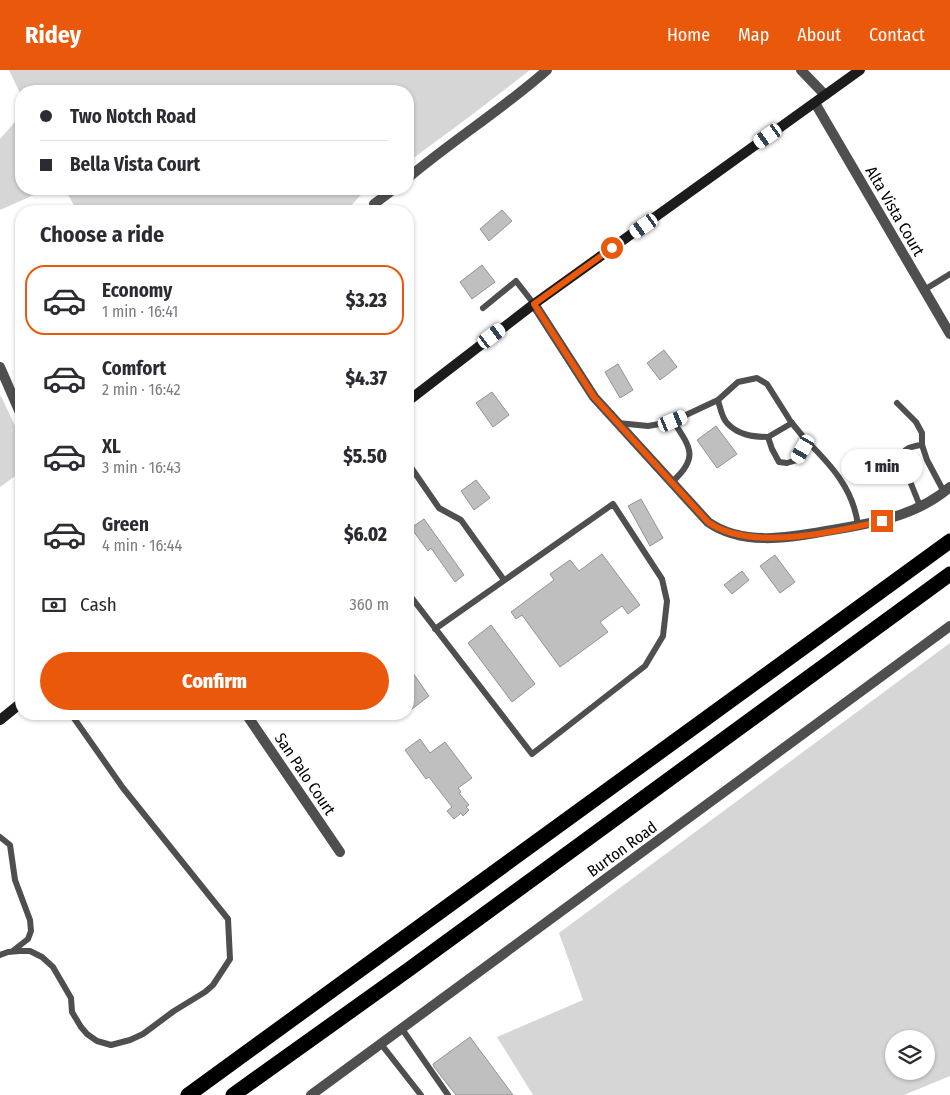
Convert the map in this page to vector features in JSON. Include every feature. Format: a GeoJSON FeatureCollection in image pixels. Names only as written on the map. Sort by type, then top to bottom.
{"type":"FeatureCollection","features":[{"type":"Feature","properties":{"kind":"highway"},"geometry":{"type":"LineString","coordinates":[[188,1095],[950,541]]}},
{"type":"Feature","properties":{"kind":"highway"},"geometry":{"type":"LineString","coordinates":[[233,1095],[416,964],[950,574]]}},
{"type":"Feature","properties":{"kind":"street"},"geometry":{"type":"LineString","coordinates":[[414,173],[520,94],[547,70]]}},
{"type":"Feature","properties":{"kind":"street"},"geometry":{"type":"LineString","coordinates":[[801,70],[826,95]]}},
{"type":"Feature","properties":{"kind":"street"},"geometry":{"type":"LineString","coordinates":[[414,396],[534,304],[860,70]]}},
{"type":"Feature","properties":{"kind":"street","name":"Alta Vista Court"},"geometry":{"type":"LineString","coordinates":[[815,103],[950,334]]}},
{"type":"Feature","properties":{"kind":"street"},"geometry":{"type":"LineString","coordinates":[[374,204],[386,195]]}},
{"type":"Feature","properties":{"kind":"street"},"geometry":{"type":"LineString","coordinates":[[534,304],[594,397],[708,522],[716,527],[733,534],[752,538],[798,536],[858,526],[890,518],[920,506],[947,489]]}},
{"type":"Feature","properties":{"kind":"street"},"geometry":{"type":"LineString","coordinates":[[0,367],[15,402]]}},
{"type":"Feature","properties":{"kind":"street","name":"Burton Road"},"geometry":{"type":"LineString","coordinates":[[311,1095],[950,626]]}},
{"type":"Feature","properties":{"kind":"street"},"geometry":{"type":"LineString","coordinates":[[0,720],[15,708]]}},
{"type":"Feature","properties":{"kind":"street","name":"San Palo Court"},"geometry":{"type":"LineString","coordinates":[[250,720],[340,852]]}},
{"type":"Feature","properties":{"kind":"lane"},"geometry":{"type":"LineString","coordinates":[[924,290],[950,274]]}},
{"type":"Feature","properties":{"kind":"lane"},"geometry":{"type":"LineString","coordinates":[[483,308],[516,281],[534,304]]}},
{"type":"Feature","properties":{"kind":"lane"},"geometry":{"type":"LineString","coordinates":[[617,423],[648,426],[673,421],[718,400],[738,382],[757,378],[767,384],[792,423],[828,462],[845,485],[856,511],[858,526]]}},
{"type":"Feature","properties":{"kind":"lane"},"geometry":{"type":"LineString","coordinates":[[718,400],[726,422],[741,434],[768,437],[792,423]]}},
{"type":"Feature","properties":{"kind":"lane"},"geometry":{"type":"LineString","coordinates":[[898,403],[916,422],[922,433],[922,445],[927,460],[947,489]]}},
{"type":"Feature","properties":{"kind":"lane"},"geometry":{"type":"LineString","coordinates":[[672,482],[685,471],[690,455],[687,442],[673,421]]}},
{"type":"Feature","properties":{"kind":"lane"},"geometry":{"type":"LineString","coordinates":[[768,437],[778,462],[787,464],[797,460],[803,449],[805,439]]}},
{"type":"Feature","properties":{"kind":"lane"},"geometry":{"type":"LineString","coordinates":[[920,506],[901,458],[902,453],[908,448],[922,445]]}},
{"type":"Feature","properties":{"kind":"lane"},"geometry":{"type":"LineString","coordinates":[[414,472],[439,508],[461,520],[504,580]]}},
{"type":"Feature","properties":{"kind":"lane"},"geometry":{"type":"LineString","coordinates":[[414,603],[532,754],[645,666],[663,636],[668,601],[662,579],[613,504],[435,629]]}},
{"type":"Feature","properties":{"kind":"lane"},"geometry":{"type":"LineString","coordinates":[[0,955],[13,951],[30,951],[42,957],[53,967],[71,998],[72,1012],[75,1020],[87,1034],[97,1041],[111,1045],[130,1040],[142,1034],[205,992],[213,985],[230,959],[228,919],[123,788],[75,720]]}},
{"type":"Feature","properties":{"kind":"lane"},"geometry":{"type":"LineString","coordinates":[[0,837],[10,845],[15,880],[30,920],[31,930],[28,939],[13,951]]}},
{"type":"Feature","properties":{"kind":"lane"},"geometry":{"type":"LineString","coordinates":[[402,1029],[448,1095]]}},
{"type":"Feature","properties":{"kind":"lane"},"geometry":{"type":"LineString","coordinates":[[381,1044],[421,1095]]}},
{"type":"Feature","properties":{"kind":"shaded area"},"geometry":{"type":"Polygon","coordinates":[[[9,70],[530,70],[414,158],[414,85],[16,85],[9,70]]]}},
{"type":"Feature","properties":{"kind":"shaded area"},"geometry":{"type":"Polygon","coordinates":[[[15,122],[15,195],[34,195],[0,210],[0,139],[15,122]]]}},
{"type":"Feature","properties":{"kind":"shaded area"},"geometry":{"type":"Polygon","coordinates":[[[68,195],[361,195],[352,205],[74,205],[68,195]]]}},
{"type":"Feature","properties":{"kind":"shaded area"},"geometry":{"type":"Polygon","coordinates":[[[0,397],[15,426],[15,476],[0,487],[0,397]]]}},
{"type":"Feature","properties":{"kind":"shaded area"},"geometry":{"type":"Polygon","coordinates":[[[950,643],[950,1076],[904,1095],[533,1095],[497,1037],[583,1000],[559,933],[950,643]]]}},
{"type":"Feature","properties":{"kind":"building"},"geometry":{"type":"Polygon","coordinates":[[[502,210],[512,221],[489,241],[480,229],[502,210]]]}},
{"type":"Feature","properties":{"kind":"building"},"geometry":{"type":"Polygon","coordinates":[[[482,265],[495,282],[472,299],[460,282],[482,265]]]}},
{"type":"Feature","properties":{"kind":"building"},"geometry":{"type":"Polygon","coordinates":[[[664,350],[677,367],[660,380],[647,363],[664,350]]]}},
{"type":"Feature","properties":{"kind":"building"},"geometry":{"type":"Polygon","coordinates":[[[618,364],[633,390],[620,398],[605,372],[618,364]]]}},
{"type":"Feature","properties":{"kind":"building"},"geometry":{"type":"Polygon","coordinates":[[[492,392],[509,415],[493,427],[476,403],[492,392]]]}},
{"type":"Feature","properties":{"kind":"building"},"geometry":{"type":"Polygon","coordinates":[[[716,426],[737,454],[717,468],[697,440],[716,426]]]}},
{"type":"Feature","properties":{"kind":"building"},"geometry":{"type":"Polygon","coordinates":[[[476,480],[490,498],[474,510],[461,491],[476,480]]]}},
{"type":"Feature","properties":{"kind":"building"},"geometry":{"type":"Polygon","coordinates":[[[641,499],[663,538],[650,546],[628,506],[641,499]]]}},
{"type":"Feature","properties":{"kind":"building"},"geometry":{"type":"Polygon","coordinates":[[[424,519],[464,575],[455,582],[431,548],[428,551],[414,532],[414,526],[424,519]]]}},
{"type":"Feature","properties":{"kind":"building"},"geometry":{"type":"Polygon","coordinates":[[[602,554],[640,605],[628,614],[622,606],[600,622],[608,632],[560,667],[522,615],[516,619],[511,612],[554,580],[550,574],[570,560],[579,571],[602,554]]]}},
{"type":"Feature","properties":{"kind":"building"},"geometry":{"type":"Polygon","coordinates":[[[775,555],[795,582],[780,593],[760,566],[775,555]]]}},
{"type":"Feature","properties":{"kind":"building"},"geometry":{"type":"Polygon","coordinates":[[[742,571],[749,580],[732,594],[724,585],[742,571]]]}},
{"type":"Feature","properties":{"kind":"building"},"geometry":{"type":"Polygon","coordinates":[[[491,625],[535,684],[512,702],[468,643],[491,625]]]}},
{"type":"Feature","properties":{"kind":"building"},"geometry":{"type":"Polygon","coordinates":[[[414,675],[429,696],[414,707],[414,675]]]}},
{"type":"Feature","properties":{"kind":"building"},"geometry":{"type":"Polygon","coordinates":[[[420,739],[430,753],[445,742],[472,778],[458,788],[461,792],[459,793],[469,805],[466,807],[469,810],[463,816],[461,813],[454,819],[447,811],[452,807],[429,777],[426,779],[405,750],[420,739]]]}},
{"type":"Feature","properties":{"kind":"building"},"geometry":{"type":"Polygon","coordinates":[[[470,1037],[513,1095],[456,1095],[434,1067],[433,1064],[470,1037]]]}},
{"type":"Feature","properties":{"kind":"route"},"geometry":{"type":"LineString","coordinates":[[612,248],[534,304],[594,397],[708,522],[733,534],[752,538],[770,538],[798,536],[882,521]]}}]}
